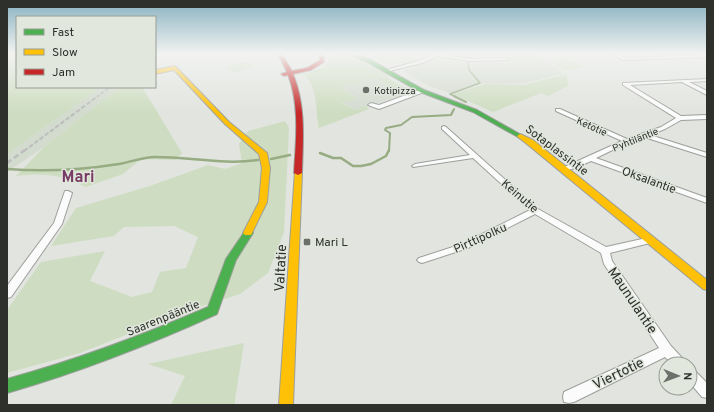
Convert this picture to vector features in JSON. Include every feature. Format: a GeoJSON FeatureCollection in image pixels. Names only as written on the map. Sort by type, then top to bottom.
{"type":"FeatureCollection","features":[{"type":"Feature","properties":{"kind":"main road","name":"Saarenpääntie"},"geometry":{"type":"LineString","coordinates":[[7,386],[31,380],[116,349],[197,319],[213,310],[231,259],[252,228],[263,202],[266,168],[263,153],[225,124],[180,73]]}},
{"type":"Feature","properties":{"kind":"main road","name":"Valtatie"},"geometry":{"type":"LineString","coordinates":[[286,405],[300,133],[299,94],[288,73]]}},
{"type":"Feature","properties":{"kind":"main road","name":"Sotaplassintie"},"geometry":{"type":"LineString","coordinates":[[389,73],[422,91],[475,111],[530,142],[707,286]]}},
{"type":"Feature","properties":{"kind":"street"},"geometry":{"type":"LineString","coordinates":[[705,118],[680,118],[625,84],[707,80]]}},
{"type":"Feature","properties":{"kind":"street"},"geometry":{"type":"LineString","coordinates":[[683,81],[707,93]]}},
{"type":"Feature","properties":{"kind":"street"},"geometry":{"type":"LineString","coordinates":[[371,105],[379,107],[422,91]]}},
{"type":"Feature","properties":{"kind":"street","name":"Ketotie"},"geometry":{"type":"LineString","coordinates":[[558,110],[627,141]]}},
{"type":"Feature","properties":{"kind":"street","name":"Pyhtiläntie"},"geometry":{"type":"LineString","coordinates":[[564,169],[591,159],[627,141],[663,128],[680,118]]}},
{"type":"Feature","properties":{"kind":"street","name":"Keinutie"},"geometry":{"type":"LineString","coordinates":[[444,128],[535,211],[605,251]]}},
{"type":"Feature","properties":{"kind":"street"},"geometry":{"type":"LineString","coordinates":[[644,135],[707,155]]}},
{"type":"Feature","properties":{"kind":"street"},"geometry":{"type":"LineString","coordinates":[[415,166],[475,156]]}},
{"type":"Feature","properties":{"kind":"street","name":"Oksalantie"},"geometry":{"type":"LineString","coordinates":[[591,159],[707,201]]}},
{"type":"Feature","properties":{"kind":"street"},"geometry":{"type":"LineString","coordinates":[[7,294],[58,224],[68,193]]}},
{"type":"Feature","properties":{"kind":"street","name":"Pirttipolku"},"geometry":{"type":"LineString","coordinates":[[422,260],[465,246],[535,211]]}},
{"type":"Feature","properties":{"kind":"street","name":"Maunulantie"},"geometry":{"type":"LineString","coordinates":[[651,240],[605,251],[607,262],[673,356]]}},
{"type":"Feature","properties":{"kind":"street","name":"Viertotie"},"geometry":{"type":"LineString","coordinates":[[569,397],[667,350]]}},
{"type":"Feature","properties":{"kind":"street"},"geometry":{"type":"LineString","coordinates":[[698,382],[707,392]]}},
{"type":"Feature","properties":{"kind":"shaded area"},"geometry":{"type":"Polygon","coordinates":[[[407,73],[563,73],[526,83],[483,83],[450,93],[429,86],[407,73]]]}},
{"type":"Feature","properties":{"kind":"shaded area"},"geometry":{"type":"Polygon","coordinates":[[[374,78],[404,95],[354,110],[342,102],[356,97],[338,87],[374,78]]]}},
{"type":"Feature","properties":{"kind":"shaded area"},"geometry":{"type":"Polygon","coordinates":[[[100,88],[119,88],[44,147],[7,172],[7,154],[100,88]]]}},
{"type":"Feature","properties":{"kind":"green space"},"geometry":{"type":"Polygon","coordinates":[[[7,73],[16,73],[16,88],[100,88],[7,154],[7,73]]]}},
{"type":"Feature","properties":{"kind":"green space"},"geometry":{"type":"Polygon","coordinates":[[[308,73],[384,73],[389,76],[386,77],[411,91],[405,93],[400,92],[374,78],[339,87],[356,98],[342,103],[354,110],[366,106],[369,109],[319,128],[316,100],[312,86],[304,75],[308,73]]]}},
{"type":"Feature","properties":{"kind":"green space"},"geometry":{"type":"Polygon","coordinates":[[[567,75],[568,86],[548,96],[541,93],[493,112],[453,94],[485,84],[524,85],[567,75]]]}},
{"type":"Feature","properties":{"kind":"green space"},"geometry":{"type":"Polygon","coordinates":[[[119,88],[143,88],[182,153],[176,160],[141,159],[123,174],[86,187],[59,177],[44,175],[16,176],[44,147],[119,88]]]}},
{"type":"Feature","properties":{"kind":"green space"},"geometry":{"type":"Polygon","coordinates":[[[285,121],[289,128],[284,232],[268,273],[240,294],[184,312],[80,353],[7,373],[7,310],[41,262],[105,251],[90,281],[132,297],[152,292],[160,272],[186,268],[198,237],[174,226],[124,227],[114,236],[51,246],[76,208],[150,186],[208,165],[225,169],[242,163],[239,144],[248,131],[285,121]]]}},
{"type":"Feature","properties":{"kind":"green space"},"geometry":{"type":"Polygon","coordinates":[[[244,343],[235,405],[171,405],[185,376],[148,364],[244,343]]]}},
{"type":"Feature","properties":{"kind":"waterway"},"geometry":{"type":"LineString","coordinates":[[466,102],[450,94],[480,83],[472,73]]}},
{"type":"Feature","properties":{"kind":"waterway"},"geometry":{"type":"LineString","coordinates":[[389,151],[390,133],[385,130],[386,128],[401,125],[412,117],[451,115],[454,109]]}},
{"type":"Feature","properties":{"kind":"waterway"},"geometry":{"type":"LineString","coordinates":[[320,153],[333,158],[341,158],[353,166],[361,166],[371,164],[386,156],[389,150]]}},
{"type":"Feature","properties":{"kind":"waterway"},"geometry":{"type":"LineString","coordinates":[[271,159],[290,155]]}},
{"type":"Feature","properties":{"kind":"waterway"},"geometry":{"type":"LineString","coordinates":[[7,169],[49,170],[91,168],[150,157],[232,162],[258,160]]}},
{"type":"Feature","properties":{"kind":"railway"},"geometry":{"type":"LineString","coordinates":[[97,97],[109,88]]}},
{"type":"Feature","properties":{"kind":"railway"},"geometry":{"type":"LineString","coordinates":[[24,151],[98,96]]}},
{"type":"Feature","properties":{"kind":"railway"},"geometry":{"type":"LineString","coordinates":[[7,163],[25,150]]}},
{"type":"Feature","properties":{"kind":"traffic: fast"},"geometry":{"type":"LineString","coordinates":[[391,73],[422,91],[475,111],[520,136]]}},
{"type":"Feature","properties":{"kind":"traffic: fast"},"geometry":{"type":"LineString","coordinates":[[7,386],[42,376],[157,335],[213,310],[231,259],[248,233]]}},
{"type":"Feature","properties":{"kind":"traffic: slow"},"geometry":{"type":"LineString","coordinates":[[180,73],[227,123],[263,153],[266,168],[263,202],[248,233]]}},
{"type":"Feature","properties":{"kind":"traffic: slow"},"geometry":{"type":"LineString","coordinates":[[520,136],[530,142],[707,286]]}},
{"type":"Feature","properties":{"kind":"traffic: slow"},"geometry":{"type":"LineString","coordinates":[[286,405],[298,173]]}},
{"type":"Feature","properties":{"kind":"traffic: jam"},"geometry":{"type":"LineString","coordinates":[[290,73],[294,82],[299,112],[300,142],[298,173]]}},
{"type":"Feature","properties":{"kind":"place","name":"Kotipizza"},"geometry":{"type":"Point","coordinates":[366,90]}},
{"type":"Feature","properties":{"kind":"place","name":"Mari L"},"geometry":{"type":"Point","coordinates":[307,242]}},
{"type":"Feature","properties":{"kind":"district","name":"Mari"},"geometry":{"type":"Point","coordinates":[78,176]}}]}
